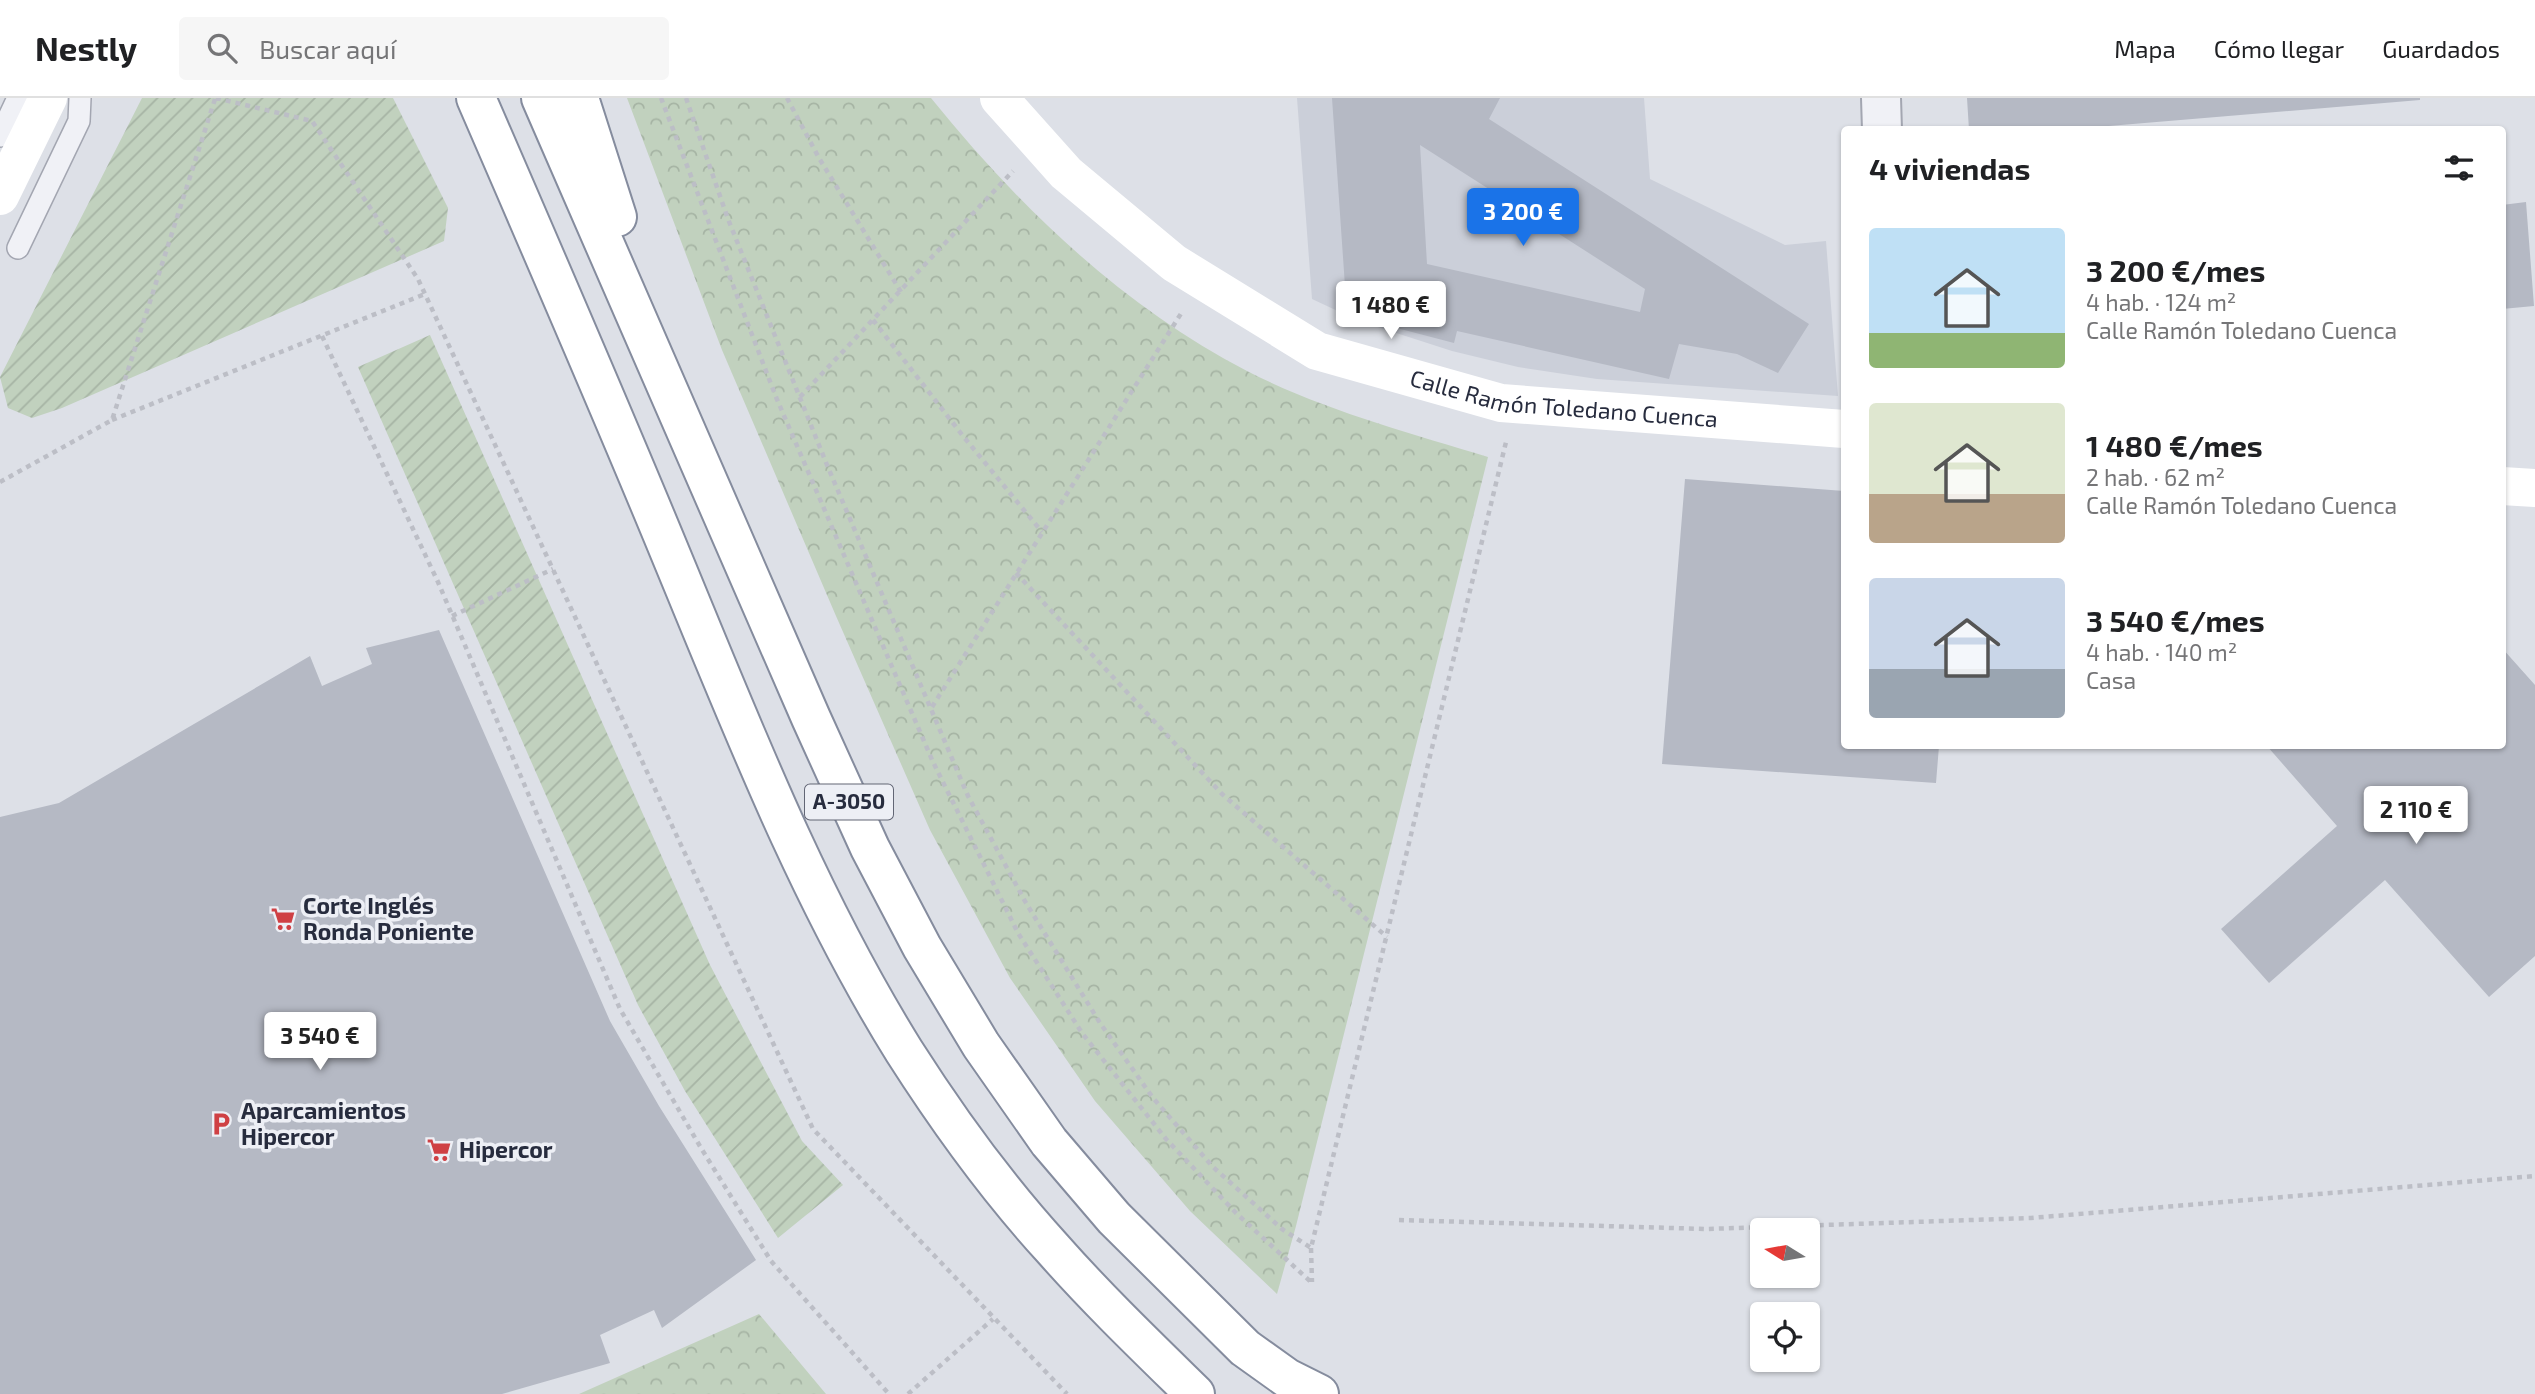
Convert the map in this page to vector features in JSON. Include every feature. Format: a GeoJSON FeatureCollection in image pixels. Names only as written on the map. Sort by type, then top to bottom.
{"type":"FeatureCollection","features":[{"type":"Feature","properties":{"kind":"main road"},"geometry":{"type":"LineString","coordinates":[[0,196],[48,98]]}},
{"type":"Feature","properties":{"kind":"main road"},"geometry":{"type":"LineString","coordinates":[[448,98],[493,189],[594,373]]}},
{"type":"Feature","properties":{"kind":"main road","name":"A-3050"},"geometry":{"type":"LineString","coordinates":[[476,98],[751,749],[801,863],[848,956],[906,1053],[1009,1196],[1051,1247],[1115,1316],[1195,1394]]}},
{"type":"Feature","properties":{"kind":"main road","name":"A-3050"},"geometry":{"type":"LineString","coordinates":[[541,98],[870,848],[922,947],[982,1045],[1049,1142],[1124,1227],[1245,1348],[1287,1378],[1320,1394]]}},
{"type":"Feature","properties":{"kind":"main road"},"geometry":{"type":"LineString","coordinates":[[579,98],[700,460]]}},
{"type":"Feature","properties":{"kind":"main road","name":"Calle Ramón Toledano Cuenca"},"geometry":{"type":"LineString","coordinates":[[999,98],[1066,173],[1174,264],[1318,351],[1501,402],[1841,429]]}},
{"type":"Feature","properties":{"kind":"main road"},"geometry":{"type":"LineString","coordinates":[[2506,486],[2535,488]]}},
{"type":"Feature","properties":{"kind":"street"},"geometry":{"type":"LineString","coordinates":[[1881,98],[1882,126]]}},
{"type":"Feature","properties":{"kind":"lane"},"geometry":{"type":"LineString","coordinates":[[0,136],[18,98]]}},
{"type":"Feature","properties":{"kind":"lane"},"geometry":{"type":"LineString","coordinates":[[18,248],[79,121],[80,98]]}},
{"type":"Feature","properties":{"kind":"path"},"geometry":{"type":"LineString","coordinates":[[661,98],[781,410],[933,762],[1018,933],[1082,1033],[1166,1139],[1236,1213],[1312,1283],[1311,1248],[1516,404]]}},
{"type":"Feature","properties":{"kind":"path"},"geometry":{"type":"LineString","coordinates":[[686,98],[728,219],[968,796],[1026,903],[1100,1023],[1153,1098],[1213,1167],[1282,1229],[1311,1248]]}},
{"type":"Feature","properties":{"kind":"path"},"geometry":{"type":"LineString","coordinates":[[787,98],[901,292]]}},
{"type":"Feature","properties":{"kind":"path"},"geometry":{"type":"LineString","coordinates":[[111,420],[216,99],[312,121],[418,279],[813,1129],[1066,1394]]}},
{"type":"Feature","properties":{"kind":"path"},"geometry":{"type":"LineString","coordinates":[[800,397],[1039,142]]}},
{"type":"Feature","properties":{"kind":"path"},"geometry":{"type":"LineString","coordinates":[[931,708],[1202,281]]}},
{"type":"Feature","properties":{"kind":"path"},"geometry":{"type":"LineString","coordinates":[[0,482],[111,420],[425,294]]}},
{"type":"Feature","properties":{"kind":"path"},"geometry":{"type":"LineString","coordinates":[[873,320],[1042,532]]}},
{"type":"Feature","properties":{"kind":"path"},"geometry":{"type":"LineString","coordinates":[[322,336],[452,616],[620,1009],[771,1261],[889,1394]]}},
{"type":"Feature","properties":{"kind":"path"},"geometry":{"type":"LineString","coordinates":[[452,616],[553,569]]}},
{"type":"Feature","properties":{"kind":"path"},"geometry":{"type":"LineString","coordinates":[[1016,573],[1222,794],[1387,937]]}},
{"type":"Feature","properties":{"kind":"path"},"geometry":{"type":"LineString","coordinates":[[1399,1220],[1706,1229],[2031,1218],[2535,1176]]}},
{"type":"Feature","properties":{"kind":"path"},"geometry":{"type":"LineString","coordinates":[[908,1394],[993,1319]]}},
{"type":"Feature","properties":{"kind":"shaded area"},"geometry":{"type":"Polygon","coordinates":[[[1297,98],[1644,98],[1650,179],[1785,245],[1826,241],[1838,396],[1597,379],[1518,367],[1452,351],[1359,321],[1312,299],[1297,98]]]}},
{"type":"Feature","properties":{"kind":"green space"},"geometry":{"type":"Polygon","coordinates":[[[142,98],[393,98],[448,208],[444,241],[62,408],[32,418],[8,408],[0,377],[142,98]]]}},
{"type":"Feature","properties":{"kind":"green space"},"geometry":{"type":"Polygon","coordinates":[[[627,98],[931,98],[1000,178],[1075,251],[1115,285],[1201,345],[1247,371],[1305,397],[1488,457],[1277,1294],[1190,1211],[1095,1101],[1010,978],[930,830],[836,616],[722,350],[627,98]]]}},
{"type":"Feature","properties":{"kind":"green space"},"geometry":{"type":"Polygon","coordinates":[[[430,335],[710,965],[802,1141],[843,1185],[778,1238],[685,1091],[638,1005],[358,367],[430,335]]]}},
{"type":"Feature","properties":{"kind":"green space"},"geometry":{"type":"Polygon","coordinates":[[[759,1314],[826,1394],[579,1394],[759,1314]]]}},
{"type":"Feature","properties":{"kind":"building"},"geometry":{"type":"Polygon","coordinates":[[[1332,98],[1500,98],[1489,119],[1809,324],[1778,373],[1737,354],[1679,344],[1669,379],[1457,331],[1454,343],[1347,315],[1332,98]],[[1420,145],[1427,264],[1640,312],[1645,289],[1420,145]]]}},
{"type":"Feature","properties":{"kind":"building"},"geometry":{"type":"Polygon","coordinates":[[[1967,98],[2420,98],[2109,126],[1969,126],[1967,98]]]}},
{"type":"Feature","properties":{"kind":"building"},"geometry":{"type":"Polygon","coordinates":[[[2526,202],[2534,306],[2506,309],[2506,204],[2526,202]]]}},
{"type":"Feature","properties":{"kind":"building"},"geometry":{"type":"Polygon","coordinates":[[[1685,479],[1841,491],[1841,749],[1939,749],[1936,783],[1662,764],[1685,479]]]}},
{"type":"Feature","properties":{"kind":"building","name":"Corte Inglés Ronda Poniente"},"geometry":{"type":"Polygon","coordinates":[[[439,630],[610,1021],[659,1106],[756,1260],[662,1328],[654,1310],[600,1335],[610,1363],[502,1394],[0,1394],[0,817],[59,803],[310,656],[322,686],[372,664],[366,648],[439,630]]]}},
{"type":"Feature","properties":{"kind":"building"},"geometry":{"type":"Polygon","coordinates":[[[2506,652],[2535,685],[2535,956],[2489,997],[2385,880],[2269,983],[2221,929],[2337,826],[2270,749],[2506,749],[2506,652]]]}},
{"type":"Feature","properties":{"kind":"place","name":"Corte Inglés Ronda Poniente"},"geometry":{"type":"Point","coordinates":[283,919]}},
{"type":"Feature","properties":{"kind":"place","name":"Aparcamientos Hipercor"},"geometry":{"type":"Point","coordinates":[221,1124]}},
{"type":"Feature","properties":{"kind":"place","name":"Hipercor"},"geometry":{"type":"Point","coordinates":[439,1150]}}]}
